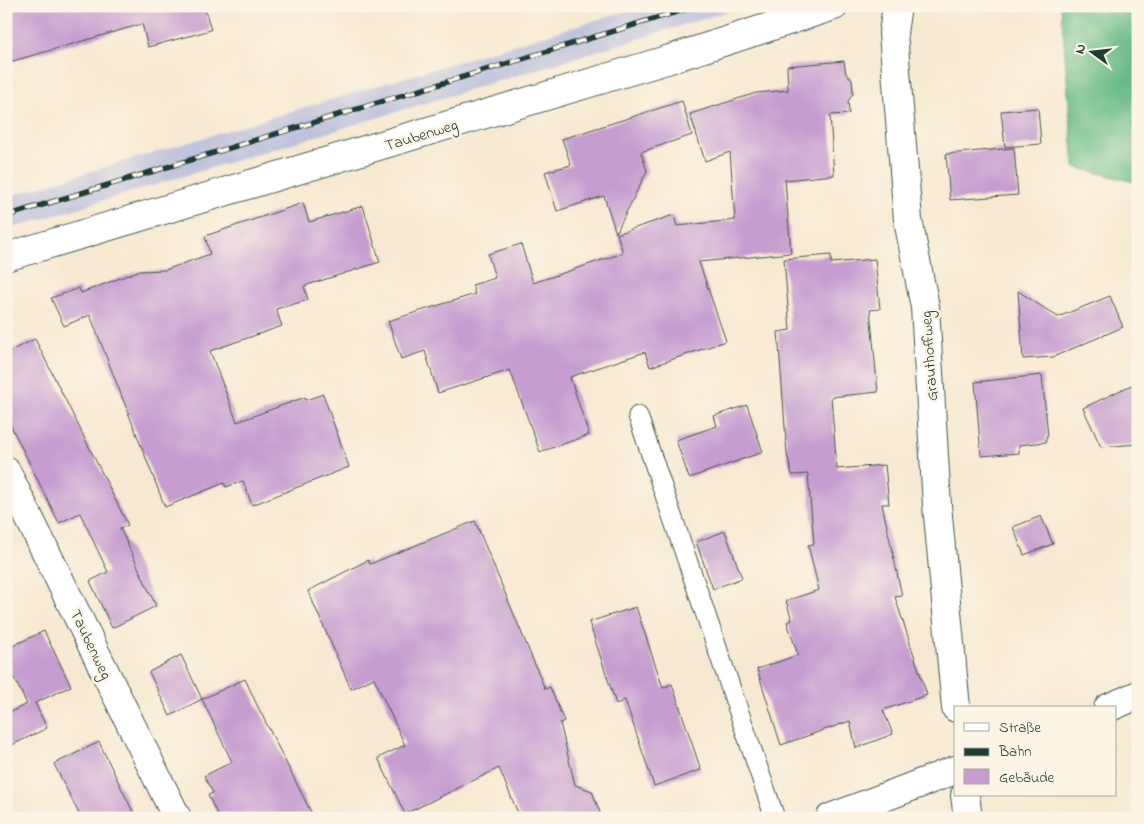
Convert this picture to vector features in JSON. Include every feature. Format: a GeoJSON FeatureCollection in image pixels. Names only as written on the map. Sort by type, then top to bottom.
{"type":"FeatureCollection","features":[{"type":"Feature","properties":{"kind":"street","name":"Taubenweg"},"geometry":{"type":"LineString","coordinates":[[6,257],[670,60],[834,6]]}},
{"type":"Feature","properties":{"kind":"street","name":"Grauthoffweg"},"geometry":{"type":"LineString","coordinates":[[897,6],[893,34],[907,210],[925,307],[937,505],[956,706]]}},
{"type":"Feature","properties":{"kind":"street","name":"Taubenweg"},"geometry":{"type":"LineString","coordinates":[[6,471],[177,818]]}},
{"type":"Feature","properties":{"kind":"street"},"geometry":{"type":"LineString","coordinates":[[1113,706],[1138,696]]}},
{"type":"Feature","properties":{"kind":"street"},"geometry":{"type":"LineString","coordinates":[[830,818],[954,770]]}},
{"type":"Feature","properties":{"kind":"street"},"geometry":{"type":"LineString","coordinates":[[965,796],[968,818]]}},
{"type":"Feature","properties":{"kind":"lane"},"geometry":{"type":"LineString","coordinates":[[638,416],[775,818]]}},
{"type":"Feature","properties":{"kind":"shaded area"},"geometry":{"type":"Polygon","coordinates":[[[643,6],[746,6],[6,230],[6,197],[643,6]]]}},
{"type":"Feature","properties":{"kind":"green space"},"geometry":{"type":"Polygon","coordinates":[[[1061,6],[1138,6],[1138,183],[1074,167],[1061,6]]]}},
{"type":"Feature","properties":{"kind":"building"},"geometry":{"type":"Polygon","coordinates":[[[6,6],[204,6],[211,30],[148,47],[142,24],[6,63],[6,6]]]}},
{"type":"Feature","properties":{"kind":"building"},"geometry":{"type":"Polygon","coordinates":[[[844,61],[846,74],[852,79],[853,94],[848,101],[849,114],[830,115],[834,175],[785,180],[791,253],[699,262],[726,341],[650,367],[645,352],[570,377],[589,435],[540,452],[510,370],[438,393],[425,351],[401,359],[388,321],[475,294],[472,285],[495,278],[488,254],[521,244],[533,283],[623,253],[617,234],[674,215],[677,226],[735,220],[730,152],[705,161],[690,114],[756,93],[788,90],[787,66],[844,61]]]}},
{"type":"Feature","properties":{"kind":"building"},"geometry":{"type":"Polygon","coordinates":[[[682,101],[692,135],[641,152],[647,171],[616,233],[604,196],[557,211],[545,172],[571,165],[562,139],[682,101]]]}},
{"type":"Feature","properties":{"kind":"building"},"geometry":{"type":"Polygon","coordinates":[[[1038,108],[1041,144],[1005,147],[1001,111],[1038,108]]]}},
{"type":"Feature","properties":{"kind":"building"},"geometry":{"type":"Polygon","coordinates":[[[1014,148],[1018,195],[950,200],[946,154],[1014,148]]]}},
{"type":"Feature","properties":{"kind":"building"},"geometry":{"type":"Polygon","coordinates":[[[303,203],[309,222],[363,206],[380,262],[304,286],[308,300],[276,309],[282,326],[210,351],[237,422],[305,397],[306,400],[323,394],[349,467],[252,505],[243,481],[226,487],[224,483],[165,507],[90,315],[64,326],[51,298],[79,288],[81,293],[138,271],[165,270],[210,254],[205,236],[303,203]]]}},
{"type":"Feature","properties":{"kind":"building"},"geometry":{"type":"Polygon","coordinates":[[[831,255],[831,263],[875,259],[880,309],[870,310],[878,392],[831,397],[837,469],[885,465],[889,504],[882,504],[902,596],[895,597],[927,695],[883,710],[893,734],[856,748],[850,721],[781,745],[757,669],[798,655],[787,622],[792,620],[786,601],[819,590],[808,545],[814,544],[808,474],[792,475],[787,454],[778,332],[790,330],[784,259],[831,255]]]}},
{"type":"Feature","properties":{"kind":"building"},"geometry":{"type":"Polygon","coordinates":[[[1018,291],[1058,317],[1110,296],[1123,327],[1053,357],[1023,359],[1018,291]]]}},
{"type":"Feature","properties":{"kind":"building"},"geometry":{"type":"Polygon","coordinates":[[[35,339],[128,525],[120,528],[156,606],[112,628],[90,581],[108,572],[80,513],[59,523],[6,416],[6,353],[35,339]]]}},
{"type":"Feature","properties":{"kind":"building"},"geometry":{"type":"Polygon","coordinates":[[[1042,375],[1048,436],[1046,436],[1046,442],[1019,445],[1019,453],[981,456],[975,382],[1042,375]]]}},
{"type":"Feature","properties":{"kind":"building"},"geometry":{"type":"Polygon","coordinates":[[[1138,382],[1138,444],[1101,447],[1083,408],[1138,382]]]}},
{"type":"Feature","properties":{"kind":"building"},"geometry":{"type":"Polygon","coordinates":[[[747,405],[763,452],[689,478],[676,440],[717,426],[714,416],[747,405]]]}},
{"type":"Feature","properties":{"kind":"building"},"geometry":{"type":"Polygon","coordinates":[[[1041,516],[1053,544],[1024,555],[1013,527],[1041,516]]]}},
{"type":"Feature","properties":{"kind":"building"},"geometry":{"type":"Polygon","coordinates":[[[475,521],[545,689],[550,687],[564,721],[560,723],[575,785],[592,791],[602,818],[520,818],[499,768],[405,814],[378,758],[405,745],[374,678],[351,689],[308,591],[368,560],[370,564],[475,521]]]}},
{"type":"Feature","properties":{"kind":"building"},"geometry":{"type":"Polygon","coordinates":[[[725,531],[742,578],[713,589],[696,542],[725,531]]]}},
{"type":"Feature","properties":{"kind":"building"},"geometry":{"type":"Polygon","coordinates":[[[636,607],[663,688],[672,684],[701,770],[654,786],[625,700],[616,704],[589,622],[636,607]]]}},
{"type":"Feature","properties":{"kind":"building"},"geometry":{"type":"Polygon","coordinates":[[[44,631],[71,686],[35,703],[47,728],[6,748],[6,714],[27,704],[6,662],[6,649],[44,631]]]}},
{"type":"Feature","properties":{"kind":"building"},"geometry":{"type":"Polygon","coordinates":[[[181,655],[202,699],[170,716],[149,672],[181,655]]]}},
{"type":"Feature","properties":{"kind":"building"},"geometry":{"type":"Polygon","coordinates":[[[245,679],[314,818],[219,818],[208,795],[213,793],[204,776],[232,762],[202,699],[245,679]]]}},
{"type":"Feature","properties":{"kind":"building"},"geometry":{"type":"Polygon","coordinates":[[[99,742],[136,818],[81,818],[54,764],[99,742]]]}},
{"type":"Feature","properties":{"kind":"railway"},"geometry":{"type":"LineString","coordinates":[[6,216],[696,6]]}}]}
